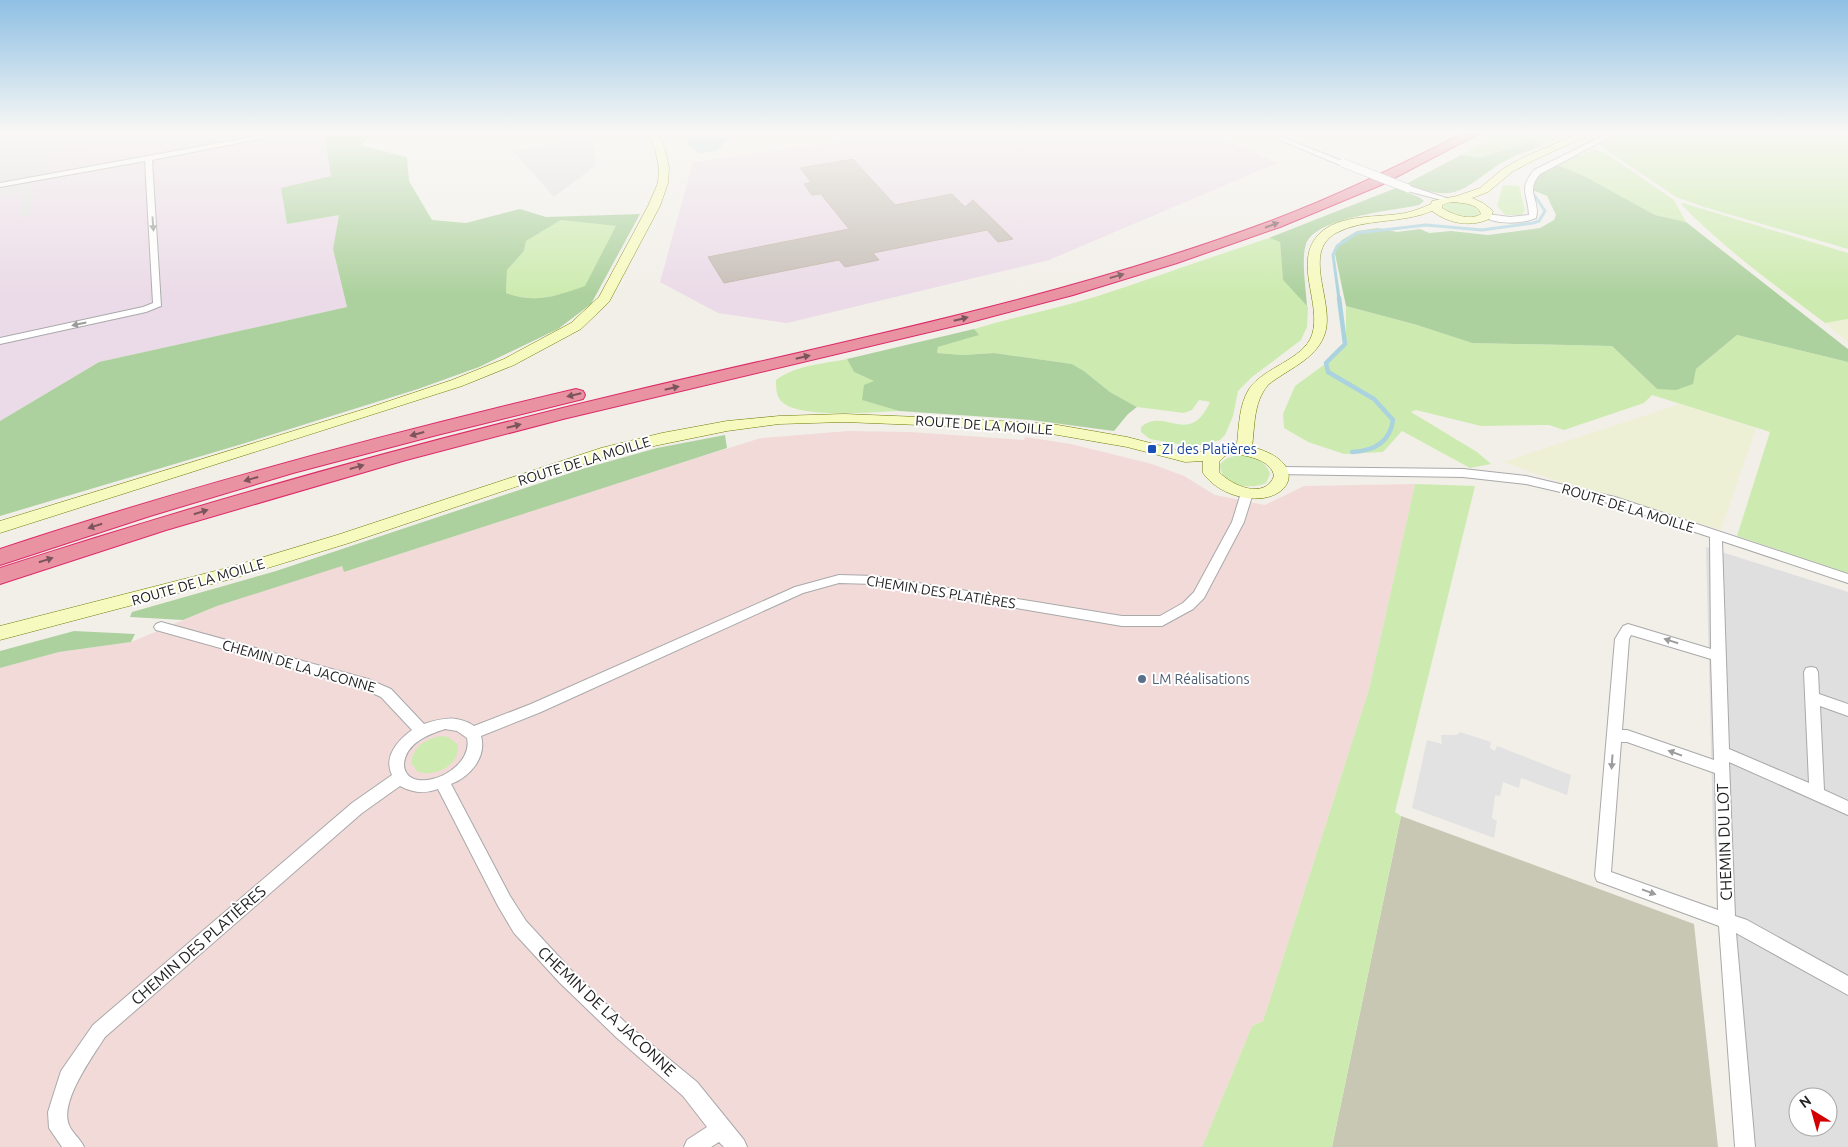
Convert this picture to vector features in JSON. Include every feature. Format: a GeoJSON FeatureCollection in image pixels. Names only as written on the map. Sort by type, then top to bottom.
{"type":"FeatureCollection","features":[{"type":"Feature","properties":{"kind":"highway"},"geometry":{"type":"LineString","coordinates":[[0,556],[219,488],[394,440],[576,394],[921,315],[1104,267],[1183,242],[1332,187]]}},
{"type":"Feature","properties":{"kind":"highway"},"geometry":{"type":"LineString","coordinates":[[0,576],[203,511],[388,458],[997,310],[1132,272],[1248,233],[1331,202],[1365,187]]}},
{"type":"Feature","properties":{"kind":"street"},"geometry":{"type":"LineString","coordinates":[[0,341],[146,310],[158,304],[150,187]]}},
{"type":"Feature","properties":{"kind":"street"},"geometry":{"type":"LineString","coordinates":[[0,527],[373,412],[457,383],[509,362],[576,326],[604,299],[654,206],[662,187]]}},
{"type":"Feature","properties":{"kind":"street"},"geometry":{"type":"LineString","coordinates":[[1403,187],[1439,203]]}},
{"type":"Feature","properties":{"kind":"street"},"geometry":{"type":"LineString","coordinates":[[1244,449],[1251,403],[1256,390],[1269,377],[1308,349],[1318,336],[1320,321],[1314,254],[1318,242],[1333,230],[1348,225],[1408,215],[1439,203],[1459,199],[1484,190],[1488,187]]}},
{"type":"Feature","properties":{"kind":"street"},"geometry":{"type":"LineString","coordinates":[[1459,199],[1485,211],[1518,220],[1527,219],[1532,216],[1533,207],[1527,191],[1527,187]]}},
{"type":"Feature","properties":{"kind":"street"},"geometry":{"type":"LineString","coordinates":[[1408,215],[1476,220],[1485,211],[1484,190]]}},
{"type":"Feature","properties":{"kind":"street"},"geometry":{"type":"LineString","coordinates":[[1439,203],[1438,210],[1449,217]]}},
{"type":"Feature","properties":{"kind":"street","name":"ROUTE DE LA MOILLE"},"geometry":{"type":"LineString","coordinates":[[0,633],[230,574],[343,539],[606,452],[718,427],[779,420],[844,418],[945,422],[1052,429],[1127,442],[1185,457],[1215,456]]}},
{"type":"Feature","properties":{"kind":"street"},"geometry":{"type":"LineString","coordinates":[[1244,449],[1267,457],[1276,463],[1282,477],[1275,488],[1267,492],[1247,494],[1223,486],[1215,479],[1210,467],[1215,456],[1227,450],[1244,449]]}},
{"type":"Feature","properties":{"kind":"street","name":"ROUTE DE LA MOILLE"},"geometry":{"type":"LineString","coordinates":[[1185,457],[1215,479]]}},
{"type":"Feature","properties":{"kind":"street","name":"ROUTE DE LA MOILLE"},"geometry":{"type":"LineString","coordinates":[[1280,471],[1463,473],[1526,480],[1610,500],[1848,579]]}},
{"type":"Feature","properties":{"kind":"street","name":"CHEMIN DES PLATIÈRES"},"geometry":{"type":"LineString","coordinates":[[473,733],[544,705],[798,590],[839,579],[875,580],[1122,621],[1162,620],[1188,606],[1199,595],[1238,522],[1247,494]]}},
{"type":"Feature","properties":{"kind":"street","name":"CHEMIN DU LOT"},"geometry":{"type":"LineString","coordinates":[[1716,536],[1720,752],[1727,920],[1745,1147]]}},
{"type":"Feature","properties":{"kind":"street","name":"CHEMIN DE LA JACONNE"},"geometry":{"type":"LineString","coordinates":[[161,627],[363,683],[386,693],[414,721],[420,730]]}},
{"type":"Feature","properties":{"kind":"street"},"geometry":{"type":"LineString","coordinates":[[1718,656],[1628,629],[1622,640],[1603,876],[1741,926],[1848,986]]}},
{"type":"Feature","properties":{"kind":"street"},"geometry":{"type":"LineString","coordinates":[[1811,672],[1817,795]]}},
{"type":"Feature","properties":{"kind":"street"},"geometry":{"type":"LineString","coordinates":[[1813,698],[1848,710]]}},
{"type":"Feature","properties":{"kind":"street"},"geometry":{"type":"LineString","coordinates":[[456,723],[466,727],[473,733],[476,743],[475,748],[468,765],[456,775],[443,783],[422,787],[413,786],[400,778],[395,768],[398,752],[420,730],[433,725],[456,723]]}},
{"type":"Feature","properties":{"kind":"street"},"geometry":{"type":"LineString","coordinates":[[1614,737],[1627,736],[1721,769]]}},
{"type":"Feature","properties":{"kind":"street"},"geometry":{"type":"LineString","coordinates":[[1720,752],[1848,808]]}},
{"type":"Feature","properties":{"kind":"street","name":"CHEMIN DES PLATIÈRES"},"geometry":{"type":"LineString","coordinates":[[74,1147],[59,1128],[58,1112],[68,1078],[99,1031],[357,808],[400,778]]}},
{"type":"Feature","properties":{"kind":"street","name":"CHEMIN DE LA JACONNE"},"geometry":{"type":"LineString","coordinates":[[443,783],[504,901],[520,927],[545,956],[609,1018],[690,1089],[737,1147]]}},
{"type":"Feature","properties":{"kind":"street"},"geometry":{"type":"LineString","coordinates":[[694,1147],[721,1129]]}},
{"type":"Feature","properties":{"kind":"shaded area"},"geometry":{"type":"Polygon","coordinates":[[[0,187],[287,187],[281,188],[287,224],[339,214],[333,249],[347,307],[99,362],[0,421],[0,187]]]}},
{"type":"Feature","properties":{"kind":"shaded area"},"geometry":{"type":"Polygon","coordinates":[[[12,187],[34,187],[31,214],[19,217],[23,193],[0,197],[0,189],[12,187]]]}},
{"type":"Feature","properties":{"kind":"shaded area"},"geometry":{"type":"Polygon","coordinates":[[[545,187],[568,187],[554,197],[545,187]]]}},
{"type":"Feature","properties":{"kind":"shaded area"},"geometry":{"type":"Polygon","coordinates":[[[686,187],[1222,187],[1049,260],[787,323],[718,313],[660,282],[686,187]]]}},
{"type":"Feature","properties":{"kind":"shaded area"},"geometry":{"type":"Polygon","coordinates":[[[1848,319],[1848,342],[1825,323],[1848,319]]]}},
{"type":"Feature","properties":{"kind":"shaded area"},"geometry":{"type":"Polygon","coordinates":[[[1680,404],[1756,428],[1721,530],[1557,481],[1503,462],[1680,404]]]}},
{"type":"Feature","properties":{"kind":"shaded area"},"geometry":{"type":"Polygon","coordinates":[[[848,431],[910,432],[1024,440],[1025,437],[1071,444],[1152,464],[1184,476],[1215,495],[1265,505],[1304,486],[1415,484],[1369,689],[1263,1021],[1252,1026],[1202,1147],[0,1147],[0,668],[59,652],[131,642],[217,606],[342,565],[344,572],[761,438],[848,431]]]}},
{"type":"Feature","properties":{"kind":"shaded area"},"geometry":{"type":"Polygon","coordinates":[[[1706,547],[1848,592],[1848,1147],[1740,1147],[1713,830],[1706,547]]]}},
{"type":"Feature","properties":{"kind":"shaded area"},"geometry":{"type":"Polygon","coordinates":[[[1460,732],[1491,742],[1490,748],[1495,751],[1497,746],[1571,775],[1567,795],[1521,778],[1519,788],[1503,782],[1500,796],[1495,795],[1492,818],[1497,821],[1494,838],[1412,808],[1427,740],[1442,744],[1441,735],[1457,735],[1460,732]]]}},
{"type":"Feature","properties":{"kind":"shaded area"},"geometry":{"type":"Polygon","coordinates":[[[1401,816],[1694,924],[1718,1147],[1332,1147],[1401,816]]]}},
{"type":"Feature","properties":{"kind":"green space"},"geometry":{"type":"Polygon","coordinates":[[[412,187],[432,220],[466,223],[520,209],[546,217],[640,214],[591,304],[558,329],[479,367],[418,389],[242,444],[0,516],[0,421],[99,362],[347,307],[333,249],[339,215],[287,224],[281,188],[412,187]],[[561,220],[526,241],[524,251],[507,270],[506,293],[517,296],[537,298],[555,296],[585,286],[616,226],[561,220]]]}},
{"type":"Feature","properties":{"kind":"green space"},"geometry":{"type":"Polygon","coordinates":[[[1413,187],[1467,187],[1448,193],[1423,190],[1413,187]]]}},
{"type":"Feature","properties":{"kind":"green space"},"geometry":{"type":"Polygon","coordinates":[[[1503,187],[1519,187],[1525,210],[1522,215],[1505,215],[1497,206],[1503,187]]]}},
{"type":"Feature","properties":{"kind":"green space"},"geometry":{"type":"Polygon","coordinates":[[[1531,187],[1603,187],[1655,215],[1686,222],[1848,349],[1848,362],[1737,335],[1696,369],[1693,384],[1676,390],[1657,389],[1612,346],[1472,343],[1417,325],[1346,306],[1335,254],[1337,246],[1342,240],[1357,231],[1378,228],[1397,232],[1420,229],[1429,233],[1451,231],[1488,235],[1540,228],[1554,220],[1556,215],[1547,196],[1530,189],[1531,187]]]}},
{"type":"Feature","properties":{"kind":"green space"},"geometry":{"type":"Polygon","coordinates":[[[1603,187],[1654,187],[1674,200],[1686,222],[1655,215],[1603,187]]]}},
{"type":"Feature","properties":{"kind":"green space"},"geometry":{"type":"Polygon","coordinates":[[[1660,187],[1848,187],[1848,249],[1704,207],[1676,197],[1660,187]]]}},
{"type":"Feature","properties":{"kind":"green space"},"geometry":{"type":"Polygon","coordinates":[[[1396,188],[1419,197],[1424,201],[1419,205],[1339,221],[1324,227],[1313,235],[1306,244],[1304,274],[1307,306],[1283,280],[1280,242],[1269,238],[1396,188]]]}},
{"type":"Feature","properties":{"kind":"green space"},"geometry":{"type":"Polygon","coordinates":[[[1449,202],[1459,202],[1479,208],[1480,213],[1471,217],[1462,217],[1445,210],[1443,205],[1449,202]]]}},
{"type":"Feature","properties":{"kind":"green space"},"geometry":{"type":"Polygon","coordinates":[[[1683,203],[1848,253],[1848,319],[1825,323],[1732,251],[1697,220],[1681,204],[1683,203]]]}},
{"type":"Feature","properties":{"kind":"green space"},"geometry":{"type":"Polygon","coordinates":[[[561,220],[617,226],[585,287],[546,298],[527,298],[506,293],[507,270],[524,251],[526,241],[561,220]]]}},
{"type":"Feature","properties":{"kind":"green space"},"geometry":{"type":"Polygon","coordinates":[[[1269,238],[1280,242],[1283,280],[1308,307],[1307,327],[1301,340],[1252,377],[1238,391],[1233,416],[1225,435],[1220,440],[1194,447],[1150,439],[1141,432],[1141,427],[1150,422],[1159,421],[1185,425],[1194,422],[1202,415],[1210,402],[1199,400],[1192,410],[1184,413],[1137,407],[1110,392],[1072,364],[994,353],[963,355],[937,353],[938,347],[978,335],[974,329],[1095,297],[1269,238]]]}},
{"type":"Feature","properties":{"kind":"green space"},"geometry":{"type":"Polygon","coordinates":[[[1346,306],[1417,325],[1472,343],[1612,346],[1657,389],[1696,369],[1737,335],[1848,362],[1848,573],[1737,536],[1770,432],[1652,395],[1644,403],[1564,430],[1549,425],[1481,426],[1416,410],[1411,412],[1477,452],[1491,464],[1470,468],[1402,431],[1383,452],[1344,454],[1308,442],[1284,428],[1283,414],[1295,386],[1325,364],[1346,344],[1346,306]]]}},
{"type":"Feature","properties":{"kind":"green space"},"geometry":{"type":"Polygon","coordinates":[[[974,329],[979,335],[938,347],[937,353],[963,355],[994,353],[1072,364],[1110,392],[1137,407],[1128,414],[1114,431],[1031,420],[899,411],[862,400],[864,385],[874,381],[854,372],[847,359],[974,329]]]}},
{"type":"Feature","properties":{"kind":"green space"},"geometry":{"type":"Polygon","coordinates":[[[847,359],[854,372],[875,381],[863,400],[899,411],[820,413],[804,411],[782,402],[776,389],[776,380],[792,371],[847,359]]]}},
{"type":"Feature","properties":{"kind":"green space"},"geometry":{"type":"Polygon","coordinates":[[[725,435],[727,448],[344,572],[342,566],[217,606],[183,620],[130,617],[132,612],[276,571],[582,469],[657,448],[725,435]]]}},
{"type":"Feature","properties":{"kind":"green space"},"geometry":{"type":"Polygon","coordinates":[[[1242,455],[1255,458],[1266,466],[1270,474],[1266,483],[1245,486],[1238,485],[1226,478],[1220,465],[1222,462],[1232,456],[1242,455]]]}},
{"type":"Feature","properties":{"kind":"green space"},"geometry":{"type":"Polygon","coordinates":[[[1415,484],[1475,486],[1395,812],[1401,816],[1332,1147],[1202,1147],[1252,1026],[1263,1021],[1369,689],[1415,484]]]}},
{"type":"Feature","properties":{"kind":"green space"},"geometry":{"type":"Polygon","coordinates":[[[74,631],[135,634],[131,642],[59,652],[0,668],[0,651],[74,631]]]}},
{"type":"Feature","properties":{"kind":"green space"},"geometry":{"type":"Polygon","coordinates":[[[441,736],[448,737],[457,744],[455,758],[446,768],[439,771],[432,773],[418,772],[411,763],[414,752],[425,741],[441,736]]]}},
{"type":"Feature","properties":{"kind":"building"},"geometry":{"type":"Polygon","coordinates":[[[806,187],[878,187],[895,205],[952,194],[965,207],[973,200],[1013,239],[998,242],[987,230],[873,253],[879,260],[845,267],[839,260],[724,283],[708,257],[849,229],[821,194],[812,195],[806,187]]]}},
{"type":"Feature","properties":{"kind":"waterway"},"geometry":{"type":"LineString","coordinates":[[1339,299],[1333,255],[1337,246],[1357,233],[1426,225],[1482,230],[1533,223],[1539,221],[1545,211],[1535,196]]}},
{"type":"Feature","properties":{"kind":"waterway"},"geometry":{"type":"LineString","coordinates":[[1339,298],[1345,344],[1326,363],[1328,372],[1374,399],[1393,420],[1388,435],[1379,444],[1367,450],[1352,452]]}},
{"type":"Feature","properties":{"kind":"place","name":"ZI des Platières"},"geometry":{"type":"Point","coordinates":[1152,449]}},
{"type":"Feature","properties":{"kind":"place","name":"LM Réalisations"},"geometry":{"type":"Point","coordinates":[1142,679]}}]}
